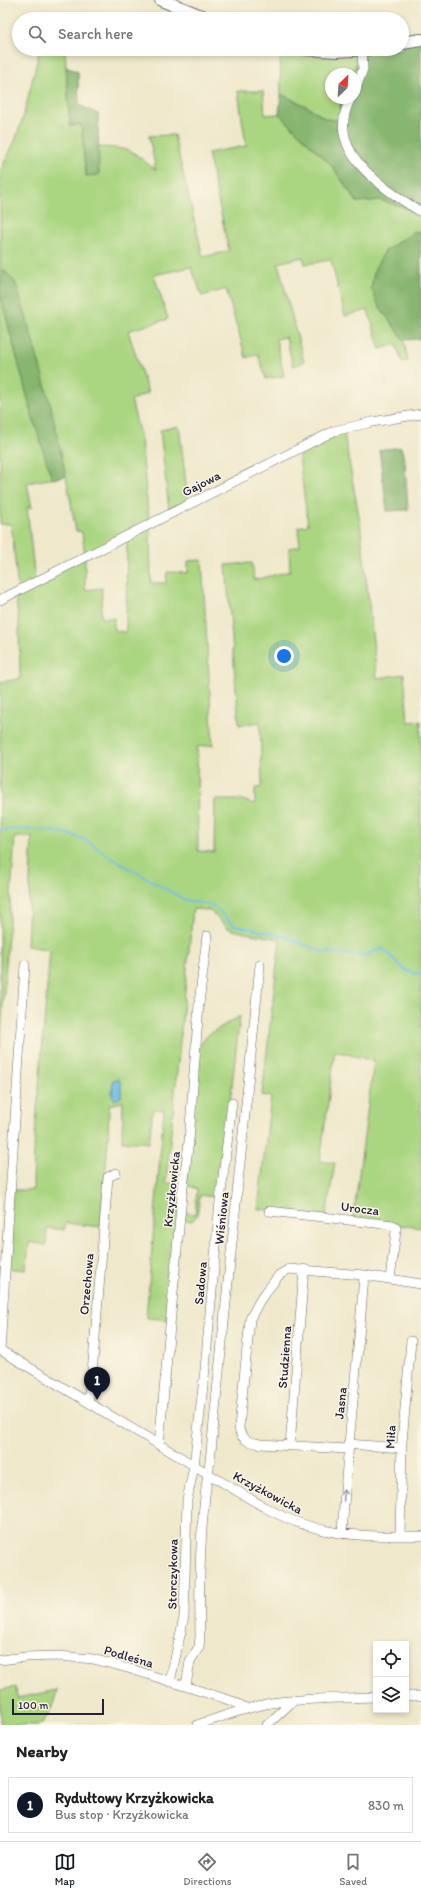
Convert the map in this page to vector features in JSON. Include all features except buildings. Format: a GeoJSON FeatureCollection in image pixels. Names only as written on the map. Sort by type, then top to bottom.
{"type":"FeatureCollection","features":[{"type":"Feature","properties":{"kind":"main road"},"geometry":{"type":"LineString","coordinates":[[161,0],[191,12]]}},
{"type":"Feature","properties":{"kind":"main road"},"geometry":{"type":"LineString","coordinates":[[409,42],[421,40]]}},
{"type":"Feature","properties":{"kind":"street"},"geometry":{"type":"LineString","coordinates":[[361,74],[364,56]]}},
{"type":"Feature","properties":{"kind":"street"},"geometry":{"type":"LineString","coordinates":[[349,104],[343,122],[345,136],[350,150],[358,163],[369,176],[394,195],[421,212]]}},
{"type":"Feature","properties":{"kind":"street","name":"Gajowa"},"geometry":{"type":"LineString","coordinates":[[0,600],[334,431],[372,422],[421,414]]}},
{"type":"Feature","properties":{"kind":"street","name":"Krzyżkowicka"},"geometry":{"type":"LineString","coordinates":[[159,1445],[207,936]]}},
{"type":"Feature","properties":{"kind":"street"},"geometry":{"type":"LineString","coordinates":[[0,1350],[25,965]]}},
{"type":"Feature","properties":{"kind":"street","name":"Wiśniowa"},"geometry":{"type":"LineString","coordinates":[[186,1686],[190,1661],[199,1647],[201,1544],[260,965]]}},
{"type":"Feature","properties":{"kind":"street","name":"Sadowa"},"geometry":{"type":"LineString","coordinates":[[194,1466],[232,1103]]}},
{"type":"Feature","properties":{"kind":"street","name":"Orzechowa"},"geometry":{"type":"LineString","coordinates":[[88,1402],[93,1362],[108,1177],[116,1173]]}},
{"type":"Feature","properties":{"kind":"street","name":"Urocza"},"geometry":{"type":"LineString","coordinates":[[269,1211],[393,1225],[396,1228],[396,1232],[390,1279]]}},
{"type":"Feature","properties":{"kind":"street"},"geometry":{"type":"LineString","coordinates":[[402,1448],[290,1446],[248,1442],[240,1434],[239,1427],[250,1319],[260,1300],[282,1272],[290,1268],[364,1275],[421,1284]]}},
{"type":"Feature","properties":{"kind":"street","name":"Studzienna"},"geometry":{"type":"LineString","coordinates":[[290,1446],[304,1269]]}},
{"type":"Feature","properties":{"kind":"street","name":"Jasna"},"geometry":{"type":"LineString","coordinates":[[342,1534],[348,1446],[358,1356],[364,1275]]}},
{"type":"Feature","properties":{"kind":"street","name":"Miła"},"geometry":{"type":"LineString","coordinates":[[400,1536],[402,1448],[410,1340]]}},
{"type":"Feature","properties":{"kind":"street","name":"Krzyżkowicka"},"geometry":{"type":"LineString","coordinates":[[0,1350],[194,1466],[283,1517],[315,1529],[342,1534],[421,1536]]}},
{"type":"Feature","properties":{"kind":"street","name":"Storczykowa"},"geometry":{"type":"LineString","coordinates":[[170,1682],[184,1617],[187,1500],[194,1466]]}},
{"type":"Feature","properties":{"kind":"street","name":"Podleśna"},"geometry":{"type":"LineString","coordinates":[[0,1660],[25,1657],[58,1656],[93,1659],[131,1669],[234,1701],[246,1708]]}},
{"type":"Feature","properties":{"kind":"street"},"geometry":{"type":"LineString","coordinates":[[409,1696],[421,1696]]}},
{"type":"Feature","properties":{"kind":"street"},"geometry":{"type":"LineString","coordinates":[[197,1725],[246,1708],[293,1701],[373,1697]]}},
{"type":"Feature","properties":{"kind":"street"},"geometry":{"type":"LineString","coordinates":[[267,1725],[293,1701]]}},
{"type":"Feature","properties":{"kind":"green space"},"geometry":{"type":"Polygon","coordinates":[[[421,40],[421,215],[406,208],[380,200],[357,202],[331,165],[279,114],[281,94],[308,107],[326,119],[341,121],[340,104],[361,104],[361,68],[354,68],[360,56],[409,56],[409,42],[421,40]]]}},
{"type":"Feature","properties":{"kind":"green space"},"geometry":{"type":"Polygon","coordinates":[[[38,56],[65,56],[70,126],[81,124],[86,176],[98,147],[119,148],[129,151],[134,153],[156,170],[149,136],[174,135],[203,257],[229,251],[208,153],[246,146],[238,91],[263,91],[265,115],[279,114],[331,165],[357,202],[380,200],[406,208],[421,215],[421,233],[415,231],[385,251],[379,306],[404,340],[408,361],[402,362],[396,344],[380,349],[368,310],[345,316],[331,260],[305,264],[303,257],[278,263],[304,362],[293,366],[286,337],[276,339],[284,376],[266,379],[258,354],[246,358],[226,289],[202,296],[191,267],[154,275],[168,319],[128,331],[148,393],[131,400],[141,439],[150,531],[151,583],[166,583],[167,572],[188,573],[188,561],[202,560],[213,745],[197,747],[198,851],[214,852],[215,800],[242,800],[255,804],[255,788],[260,788],[262,784],[260,722],[239,725],[226,565],[252,563],[254,580],[290,571],[289,548],[300,546],[298,527],[308,525],[298,449],[343,428],[360,522],[377,678],[404,674],[408,722],[421,721],[421,1228],[353,1219],[374,1061],[335,1051],[320,1161],[335,1163],[326,1216],[258,1209],[271,1097],[262,1095],[280,939],[240,932],[228,928],[209,910],[193,909],[166,1183],[181,1184],[179,1212],[195,1214],[197,1189],[185,1184],[197,1048],[209,1034],[240,1016],[219,1198],[200,1195],[197,1216],[192,1221],[179,1219],[170,1320],[146,1318],[164,1110],[153,1109],[149,1143],[122,1141],[123,1102],[109,1105],[108,1140],[101,1227],[66,1223],[64,1230],[47,1228],[46,1245],[29,1242],[26,1270],[6,1268],[11,1190],[33,1190],[34,1148],[50,950],[27,946],[32,837],[15,837],[0,1048],[0,682],[20,679],[19,623],[15,592],[18,590],[11,524],[0,524],[0,171],[15,141],[23,118],[38,56]],[[66,476],[27,483],[32,508],[27,507],[35,581],[85,557],[82,532],[76,531],[66,476]],[[127,535],[85,557],[85,590],[102,588],[101,618],[114,618],[114,631],[126,632],[127,535]]]}},
{"type":"Feature","properties":{"kind":"green space"},"geometry":{"type":"Polygon","coordinates":[[[280,56],[360,56],[354,68],[325,68],[325,104],[341,104],[342,121],[326,119],[308,107],[281,94],[280,56]]]}},
{"type":"Feature","properties":{"kind":"green space"},"geometry":{"type":"Polygon","coordinates":[[[66,67],[78,72],[79,105],[98,114],[99,175],[86,176],[81,124],[70,126],[66,67]]]}},
{"type":"Feature","properties":{"kind":"green space"},"geometry":{"type":"Polygon","coordinates":[[[415,231],[421,233],[421,339],[404,340],[379,306],[371,288],[375,268],[385,251],[415,231]]]}},
{"type":"Feature","properties":{"kind":"green space"},"geometry":{"type":"Polygon","coordinates":[[[3,269],[15,282],[24,309],[51,406],[66,476],[52,479],[33,418],[0,295],[0,275],[3,269]]]}},
{"type":"Feature","properties":{"kind":"green space"},"geometry":{"type":"Polygon","coordinates":[[[179,426],[188,500],[169,510],[160,430],[179,426]]]}},
{"type":"Feature","properties":{"kind":"green space"},"geometry":{"type":"Polygon","coordinates":[[[401,447],[405,463],[408,510],[387,511],[379,450],[401,447]]]}},
{"type":"Feature","properties":{"kind":"green space"},"geometry":{"type":"Polygon","coordinates":[[[16,1687],[17,1698],[57,1690],[51,1709],[40,1725],[0,1725],[0,1690],[16,1687]]]}},
{"type":"Feature","properties":{"kind":"water"},"geometry":{"type":"Polygon","coordinates":[[[118,1079],[121,1083],[121,1097],[115,1100],[112,1095],[113,1080],[118,1079]]]}},
{"type":"Feature","properties":{"kind":"waterway"},"geometry":{"type":"LineString","coordinates":[[0,830],[33,829],[65,833],[86,840],[110,857],[185,900],[214,906],[233,925],[284,936],[323,952],[363,956],[383,949],[403,968],[408,971],[421,974]]}},
{"type":"Feature","properties":{"kind":"place","name":"Rydułtowy Krzyżkowicka"},"geometry":{"type":"Point","coordinates":[97,1400]}}]}
